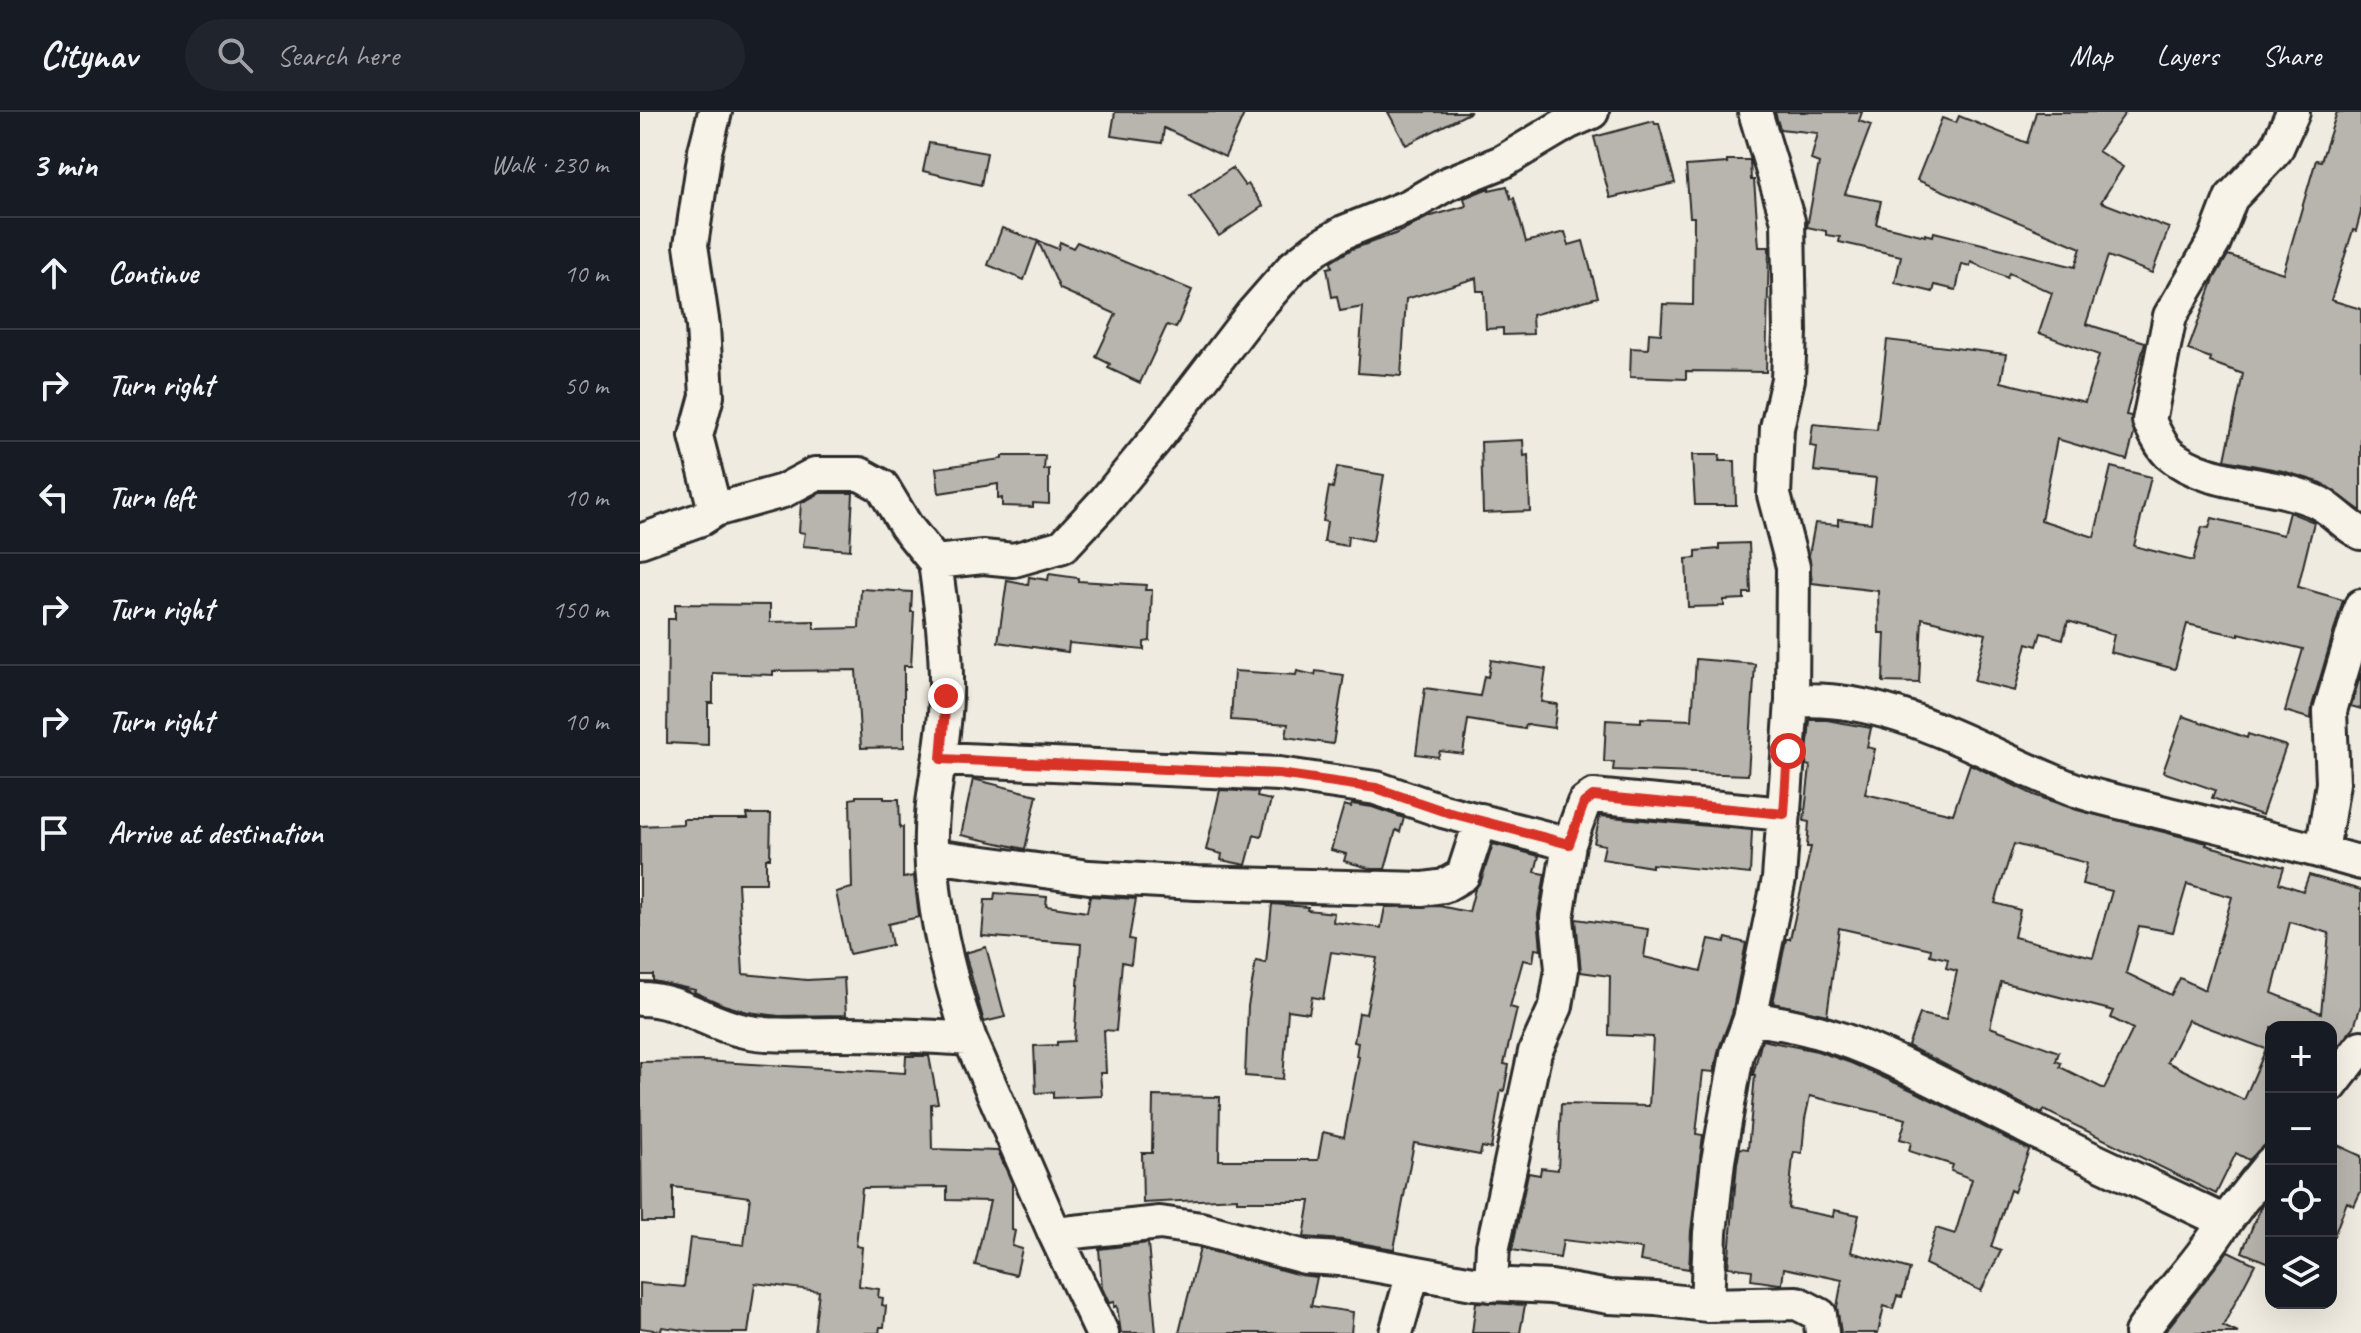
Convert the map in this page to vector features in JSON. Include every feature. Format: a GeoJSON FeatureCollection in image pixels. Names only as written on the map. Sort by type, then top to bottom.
{"type":"FeatureCollection","features":[{"type":"Feature","properties":{"kind":"street"},"geometry":{"type":"LineString","coordinates":[[715,112],[705,151],[691,245],[703,326],[707,396],[696,436],[715,510]]}},
{"type":"Feature","properties":{"kind":"street"},"geometry":{"type":"LineString","coordinates":[[935,562],[983,557],[1014,560],[1063,546],[1105,501],[1251,315],[1293,267],[1344,232],[1409,206],[1447,184],[1502,162],[1569,122],[1592,112]]}},
{"type":"Feature","properties":{"kind":"street"},"geometry":{"type":"LineString","coordinates":[[1707,1305],[1710,1233],[1718,1161],[1737,1054],[1750,1019],[1779,879],[1792,701],[1793,567],[1774,495],[1777,428],[1788,379],[1788,221],[1755,112]]}},
{"type":"Feature","properties":{"kind":"street"},"geometry":{"type":"LineString","coordinates":[[2293,112],[2276,150],[2231,198],[2214,242],[2170,316],[2149,421],[2165,451],[2186,466],[2248,485],[2276,487],[2318,501],[2361,533]]}},
{"type":"Feature","properties":{"kind":"street"},"geometry":{"type":"LineString","coordinates":[[640,541],[701,519],[715,510],[783,491],[815,474],[860,474],[882,486],[906,526],[935,562],[942,616],[946,696],[941,759],[934,789],[932,856],[942,933],[970,1039],[1102,1333]]}},
{"type":"Feature","properties":{"kind":"street"},"geometry":{"type":"LineString","coordinates":[[2322,852],[2333,783],[2330,711],[2361,606]]}},
{"type":"Feature","properties":{"kind":"street"},"geometry":{"type":"LineString","coordinates":[[1792,701],[1819,698],[1879,711],[1930,727],[2074,789],[2361,863]]}},
{"type":"Feature","properties":{"kind":"street"},"geometry":{"type":"LineString","coordinates":[[941,759],[1279,774],[1376,788],[1569,844]]}},
{"type":"Feature","properties":{"kind":"street"},"geometry":{"type":"LineString","coordinates":[[1491,1285],[1493,1246],[1535,1052],[1556,1006],[1562,969],[1557,918],[1569,844],[1584,803],[1593,796],[1784,814]]}},
{"type":"Feature","properties":{"kind":"street"},"geometry":{"type":"LineString","coordinates":[[932,856],[1089,877],[1423,889],[1444,886],[1463,875],[1481,820]]}},
{"type":"Feature","properties":{"kind":"street"},"geometry":{"type":"LineString","coordinates":[[640,999],[671,1002],[704,1020],[745,1032],[903,1034],[970,1039]]}},
{"type":"Feature","properties":{"kind":"street"},"geometry":{"type":"LineString","coordinates":[[1750,1019],[1775,1021],[1861,1046],[2083,1156],[2223,1221]]}},
{"type":"Feature","properties":{"kind":"street"},"geometry":{"type":"LineString","coordinates":[[2337,1078],[2361,1047]]}},
{"type":"Feature","properties":{"kind":"street"},"geometry":{"type":"LineString","coordinates":[[2141,1333],[2214,1238],[2223,1221],[2269,1165]]}},
{"type":"Feature","properties":{"kind":"street"},"geometry":{"type":"LineString","coordinates":[[1055,1234],[1160,1223],[1201,1229],[1305,1257],[1340,1259],[1491,1285],[1551,1287],[1609,1297],[1707,1305],[1797,1303],[1820,1315],[1822,1333]]}},
{"type":"Feature","properties":{"kind":"street"},"geometry":{"type":"LineString","coordinates":[[1396,1333],[1413,1273]]}},
{"type":"Feature","properties":{"kind":"building"},"geometry":{"type":"Polygon","coordinates":[[[1115,112],[1245,112],[1225,157],[1164,128],[1162,143],[1111,136],[1115,112]]]}},
{"type":"Feature","properties":{"kind":"building"},"geometry":{"type":"Polygon","coordinates":[[[1388,112],[1471,112],[1406,145],[1388,112]]]}},
{"type":"Feature","properties":{"kind":"building"},"geometry":{"type":"Polygon","coordinates":[[[1775,112],[1862,112],[1859,121],[1871,125],[1845,194],[1881,201],[1876,224],[1925,236],[1933,236],[1934,232],[2075,267],[2081,248],[1917,180],[1942,118],[1956,123],[1959,116],[2027,143],[2036,112],[2126,112],[2098,151],[2123,167],[2101,202],[2169,228],[2152,273],[2108,256],[2086,324],[2145,342],[2126,415],[2131,416],[2134,434],[2127,460],[2057,439],[2041,520],[2094,537],[2111,467],[2151,477],[2134,546],[2193,561],[2202,527],[2209,528],[2212,518],[2283,535],[2289,512],[2314,522],[2298,587],[2343,600],[2312,706],[2311,719],[2285,711],[2303,649],[2187,624],[2175,669],[2110,652],[2114,635],[2068,621],[2063,639],[2041,633],[2037,646],[2027,643],[2015,691],[1974,681],[1986,634],[1922,618],[1919,683],[1883,682],[1885,633],[1879,633],[1878,591],[1812,583],[1809,555],[1815,523],[1838,525],[1838,519],[1871,523],[1876,478],[1814,471],[1817,447],[1810,446],[1813,424],[1877,430],[1887,340],[2006,354],[2001,382],[2085,402],[2099,355],[2039,333],[2052,293],[2009,273],[2007,278],[1971,262],[1970,266],[1962,264],[1956,290],[1935,285],[1933,292],[1895,283],[1901,256],[1839,242],[1840,237],[1807,227],[1819,163],[1811,160],[1818,133],[1780,129],[1775,112]]]}},
{"type":"Feature","properties":{"kind":"building"},"geometry":{"type":"Polygon","coordinates":[[[2337,112],[2361,112],[2361,212],[2331,300],[2361,309],[2361,511],[2322,483],[2283,471],[2225,460],[2243,374],[2188,350],[2214,279],[2228,255],[2283,273],[2316,160],[2321,161],[2337,112]]]}},
{"type":"Feature","properties":{"kind":"building"},"geometry":{"type":"Polygon","coordinates":[[[1654,121],[1659,124],[1675,183],[1610,198],[1594,137],[1654,121]]]}},
{"type":"Feature","properties":{"kind":"building"},"geometry":{"type":"Polygon","coordinates":[[[929,143],[987,153],[981,185],[923,171],[929,143]]]}},
{"type":"Feature","properties":{"kind":"building"},"geometry":{"type":"Polygon","coordinates":[[[1727,160],[1750,160],[1759,247],[1769,247],[1766,372],[1686,371],[1686,379],[1630,377],[1631,348],[1648,349],[1649,333],[1661,334],[1663,304],[1693,305],[1694,217],[1690,217],[1686,166],[1727,163],[1727,160]]]}},
{"type":"Feature","properties":{"kind":"building"},"geometry":{"type":"Polygon","coordinates":[[[1232,168],[1263,206],[1219,236],[1190,196],[1232,168]]]}},
{"type":"Feature","properties":{"kind":"building"},"geometry":{"type":"Polygon","coordinates":[[[1507,186],[1511,199],[1514,198],[1526,242],[1565,232],[1569,245],[1583,241],[1598,297],[1532,315],[1533,334],[1503,335],[1503,328],[1486,329],[1484,291],[1477,291],[1476,278],[1406,299],[1401,376],[1358,373],[1363,307],[1340,311],[1337,296],[1332,297],[1327,268],[1332,267],[1331,262],[1352,249],[1395,234],[1428,217],[1466,206],[1464,198],[1489,188],[1507,186]]]}},
{"type":"Feature","properties":{"kind":"building"},"geometry":{"type":"Polygon","coordinates":[[[1002,228],[1038,241],[1024,280],[988,265],[1002,228]]]}},
{"type":"Feature","properties":{"kind":"building"},"geometry":{"type":"Polygon","coordinates":[[[1038,241],[1058,249],[1060,242],[1073,248],[1077,242],[1192,290],[1176,328],[1167,325],[1140,383],[1108,368],[1110,364],[1096,357],[1116,314],[1060,289],[1038,241]]]}},
{"type":"Feature","properties":{"kind":"building"},"geometry":{"type":"Polygon","coordinates":[[[1523,440],[1524,456],[1528,455],[1530,511],[1483,513],[1481,442],[1523,440]]]}},
{"type":"Feature","properties":{"kind":"building"},"geometry":{"type":"Polygon","coordinates":[[[1692,455],[1720,455],[1719,461],[1735,461],[1736,505],[1695,505],[1692,455]]]}},
{"type":"Feature","properties":{"kind":"building"},"geometry":{"type":"Polygon","coordinates":[[[1002,456],[1045,456],[1044,470],[1049,469],[1049,504],[1002,506],[1002,498],[998,499],[998,484],[939,493],[936,468],[1002,459],[1002,456]]]}},
{"type":"Feature","properties":{"kind":"building"},"geometry":{"type":"Polygon","coordinates":[[[1337,467],[1384,475],[1373,541],[1348,536],[1347,546],[1324,542],[1327,522],[1323,521],[1329,487],[1333,488],[1337,467]]]}},
{"type":"Feature","properties":{"kind":"building"},"geometry":{"type":"Polygon","coordinates":[[[820,493],[853,493],[850,550],[803,546],[805,533],[799,532],[801,503],[820,493]]]}},
{"type":"Feature","properties":{"kind":"building"},"geometry":{"type":"Polygon","coordinates":[[[1749,543],[1751,593],[1744,593],[1744,599],[1724,600],[1724,606],[1688,607],[1686,559],[1696,558],[1696,551],[1719,549],[1719,544],[1749,543]]]}},
{"type":"Feature","properties":{"kind":"building"},"geometry":{"type":"Polygon","coordinates":[[[1049,574],[1078,578],[1078,581],[1146,585],[1145,590],[1152,590],[1150,641],[1144,642],[1144,650],[1069,643],[1068,652],[998,642],[1007,581],[1028,585],[1029,577],[1048,580],[1049,574]]]}},
{"type":"Feature","properties":{"kind":"building"},"geometry":{"type":"Polygon","coordinates":[[[861,589],[912,592],[911,666],[904,666],[904,747],[861,748],[856,670],[773,671],[773,675],[713,673],[713,703],[708,703],[708,745],[667,743],[668,619],[675,619],[675,604],[770,605],[770,622],[814,621],[814,629],[859,628],[861,589]]]}},
{"type":"Feature","properties":{"kind":"building"},"geometry":{"type":"Polygon","coordinates":[[[1696,659],[1755,664],[1748,775],[1613,770],[1614,762],[1604,762],[1606,720],[1692,720],[1696,659]]]}},
{"type":"Feature","properties":{"kind":"building"},"geometry":{"type":"Polygon","coordinates":[[[1491,660],[1546,669],[1541,702],[1557,704],[1554,728],[1526,724],[1525,729],[1468,720],[1463,754],[1440,751],[1438,757],[1416,754],[1425,688],[1480,696],[1491,660]]]}},
{"type":"Feature","properties":{"kind":"building"},"geometry":{"type":"Polygon","coordinates":[[[1234,671],[1296,675],[1297,671],[1315,675],[1316,671],[1344,675],[1333,744],[1286,737],[1288,724],[1231,720],[1234,671]]]}},
{"type":"Feature","properties":{"kind":"building"},"geometry":{"type":"Polygon","coordinates":[[[2361,673],[2361,709],[2351,706],[2361,673]]]}},
{"type":"Feature","properties":{"kind":"building"},"geometry":{"type":"Polygon","coordinates":[[[2183,716],[2247,738],[2248,734],[2286,746],[2262,815],[2212,798],[2215,790],[2163,772],[2183,716]]]}},
{"type":"Feature","properties":{"kind":"building"},"geometry":{"type":"Polygon","coordinates":[[[1810,720],[1871,728],[1867,747],[1875,749],[1865,794],[1953,814],[1970,764],[2034,795],[2077,810],[2207,843],[2284,867],[2279,883],[2303,891],[2309,875],[2361,890],[2361,1005],[2354,1027],[2337,1048],[2337,1021],[2265,1021],[2265,1049],[2188,1020],[2167,1062],[2244,1100],[2265,1051],[2265,1145],[2249,1160],[2236,1153],[2216,1194],[2044,1110],[2042,1114],[1908,1046],[1920,1014],[1946,1020],[1957,971],[1946,968],[1948,959],[1930,955],[1931,949],[1839,928],[1827,1015],[1773,1003],[1786,939],[1790,939],[1811,847],[1807,847],[1809,822],[1804,821],[1810,766],[1806,765],[1810,720]],[[2014,844],[1995,903],[2020,910],[2014,937],[2093,957],[2112,891],[2082,884],[2087,863],[2014,844]],[[2187,884],[2173,932],[2139,926],[2126,973],[2171,995],[2180,978],[2205,990],[2232,897],[2187,884]],[[2290,922],[2272,993],[2321,1013],[2329,933],[2290,922]],[[2001,982],[1990,1027],[2059,1052],[2056,1061],[2061,1063],[2060,1067],[2104,1089],[2133,1029],[2111,1018],[2114,1011],[2001,982]]]}},
{"type":"Feature","properties":{"kind":"building"},"geometry":{"type":"Polygon","coordinates":[[[973,779],[1037,795],[1025,849],[961,835],[973,779]]]}},
{"type":"Feature","properties":{"kind":"building"},"geometry":{"type":"Polygon","coordinates":[[[1220,790],[1258,792],[1257,797],[1271,800],[1261,837],[1254,835],[1246,865],[1221,860],[1222,854],[1206,850],[1220,790]]]}},
{"type":"Feature","properties":{"kind":"building"},"geometry":{"type":"Polygon","coordinates":[[[856,796],[899,799],[900,828],[903,827],[903,878],[914,876],[919,917],[888,924],[892,945],[849,954],[836,892],[852,888],[850,799],[856,796]]]}},
{"type":"Feature","properties":{"kind":"building"},"geometry":{"type":"Polygon","coordinates":[[[1352,804],[1404,818],[1400,832],[1396,830],[1385,869],[1372,869],[1344,861],[1346,854],[1331,850],[1344,805],[1351,807],[1352,804]]]}},
{"type":"Feature","properties":{"kind":"building"},"geometry":{"type":"Polygon","coordinates":[[[747,814],[771,814],[770,858],[766,858],[766,883],[738,883],[743,974],[807,980],[844,978],[846,1015],[779,1016],[748,1012],[724,1005],[695,990],[653,981],[653,975],[640,975],[640,826],[683,824],[683,819],[748,819],[747,814]]]}},
{"type":"Feature","properties":{"kind":"building"},"geometry":{"type":"Polygon","coordinates":[[[1600,816],[1752,830],[1750,874],[1652,864],[1652,867],[1602,859],[1605,845],[1594,843],[1600,816]]]}},
{"type":"Feature","properties":{"kind":"building"},"geometry":{"type":"Polygon","coordinates":[[[1493,844],[1539,856],[1535,872],[1545,874],[1538,915],[1541,950],[1535,949],[1533,962],[1523,960],[1510,1007],[1517,1009],[1504,1064],[1509,1065],[1504,1091],[1501,1090],[1491,1149],[1482,1147],[1480,1155],[1414,1143],[1394,1249],[1304,1237],[1310,1201],[1237,1201],[1237,1198],[1143,1203],[1142,1153],[1152,1153],[1153,1096],[1220,1097],[1219,1160],[1318,1160],[1323,1132],[1344,1137],[1359,1057],[1356,1056],[1358,1043],[1354,1042],[1359,1013],[1366,1014],[1377,958],[1331,952],[1323,999],[1312,997],[1309,1013],[1288,1010],[1283,1079],[1245,1076],[1248,1006],[1256,961],[1266,963],[1272,904],[1308,907],[1307,910],[1334,913],[1333,922],[1381,928],[1385,907],[1439,906],[1469,912],[1493,844]]]}},
{"type":"Feature","properties":{"kind":"building"},"geometry":{"type":"Polygon","coordinates":[[[995,893],[1047,897],[1046,906],[1087,912],[1090,896],[1136,899],[1129,939],[1134,940],[1131,964],[1122,962],[1116,1031],[1104,1030],[1106,1073],[1100,1073],[1102,1096],[1053,1098],[1053,1092],[1036,1093],[1034,1046],[1074,1041],[1081,944],[982,936],[985,900],[994,900],[995,893]]]}},
{"type":"Feature","properties":{"kind":"building"},"geometry":{"type":"Polygon","coordinates":[[[1576,919],[1648,929],[1644,957],[1701,971],[1709,939],[1725,942],[1726,938],[1746,943],[1732,1014],[1714,1072],[1703,1071],[1696,1134],[1703,1135],[1689,1269],[1640,1261],[1642,1249],[1563,1240],[1560,1258],[1512,1250],[1528,1173],[1540,1175],[1541,1168],[1558,1170],[1561,1104],[1649,1106],[1653,1037],[1609,1035],[1610,976],[1581,972],[1576,919]]]}},
{"type":"Feature","properties":{"kind":"building"},"geometry":{"type":"Polygon","coordinates":[[[986,947],[1005,1017],[984,1022],[965,953],[986,947]]]}},
{"type":"Feature","properties":{"kind":"building"},"geometry":{"type":"Polygon","coordinates":[[[1762,1040],[1817,1051],[1851,1063],[1918,1093],[2029,1150],[2014,1192],[2010,1190],[1991,1247],[2001,1251],[1981,1291],[1925,1264],[1936,1228],[1955,1234],[1972,1179],[1951,1171],[1953,1165],[1909,1151],[1911,1142],[1900,1139],[1906,1119],[1810,1096],[1802,1153],[1794,1152],[1793,1157],[1788,1208],[1833,1217],[1834,1210],[1859,1215],[1851,1252],[1910,1269],[1902,1297],[1897,1296],[1893,1309],[1884,1306],[1878,1333],[1841,1333],[1837,1307],[1842,1280],[1784,1268],[1782,1284],[1779,1284],[1751,1280],[1752,1270],[1728,1267],[1737,1164],[1740,1148],[1748,1149],[1753,1075],[1762,1040]]]}},
{"type":"Feature","properties":{"kind":"building"},"geometry":{"type":"Polygon","coordinates":[[[906,1056],[929,1056],[938,1103],[931,1104],[932,1149],[998,1151],[1012,1183],[1012,1230],[1015,1231],[1012,1246],[1022,1249],[1016,1275],[975,1265],[990,1201],[947,1200],[947,1187],[862,1188],[856,1246],[862,1247],[859,1286],[879,1289],[878,1297],[883,1298],[882,1305],[886,1306],[884,1327],[880,1327],[879,1333],[814,1333],[819,1291],[755,1283],[748,1333],[640,1328],[640,1283],[684,1287],[690,1238],[744,1245],[750,1197],[673,1187],[673,1222],[642,1222],[640,1062],[703,1061],[905,1073],[906,1056]]]}},
{"type":"Feature","properties":{"kind":"building"},"geometry":{"type":"Polygon","coordinates":[[[2337,1145],[2361,1156],[2361,1191],[2354,1206],[2347,1202],[2337,1228],[2337,1145]]]}},
{"type":"Feature","properties":{"kind":"building"},"geometry":{"type":"Polygon","coordinates":[[[2265,1201],[2265,1262],[2242,1252],[2265,1201]]]}},
{"type":"Feature","properties":{"kind":"building"},"geometry":{"type":"Polygon","coordinates":[[[1148,1243],[1156,1333],[1121,1333],[1117,1306],[1114,1307],[1114,1302],[1109,1303],[1102,1288],[1099,1249],[1148,1243]]]}},
{"type":"Feature","properties":{"kind":"building"},"geometry":{"type":"Polygon","coordinates":[[[1200,1248],[1317,1277],[1311,1306],[1353,1312],[1351,1333],[1179,1333],[1200,1248]]]}},
{"type":"Feature","properties":{"kind":"building"},"geometry":{"type":"Polygon","coordinates":[[[2228,1251],[2255,1264],[2223,1326],[2238,1333],[2164,1333],[2228,1251]]]}},
{"type":"Feature","properties":{"kind":"building"},"geometry":{"type":"Polygon","coordinates":[[[1476,1302],[1525,1305],[1520,1333],[1472,1333],[1476,1302]]]}},
{"type":"Feature","properties":{"kind":"route"},"geometry":{"type":"LineString","coordinates":[[946,696],[941,759],[1279,774],[1376,788],[1443,811],[1569,844],[1584,803],[1593,796],[1784,814],[1788,751]]}}]}
